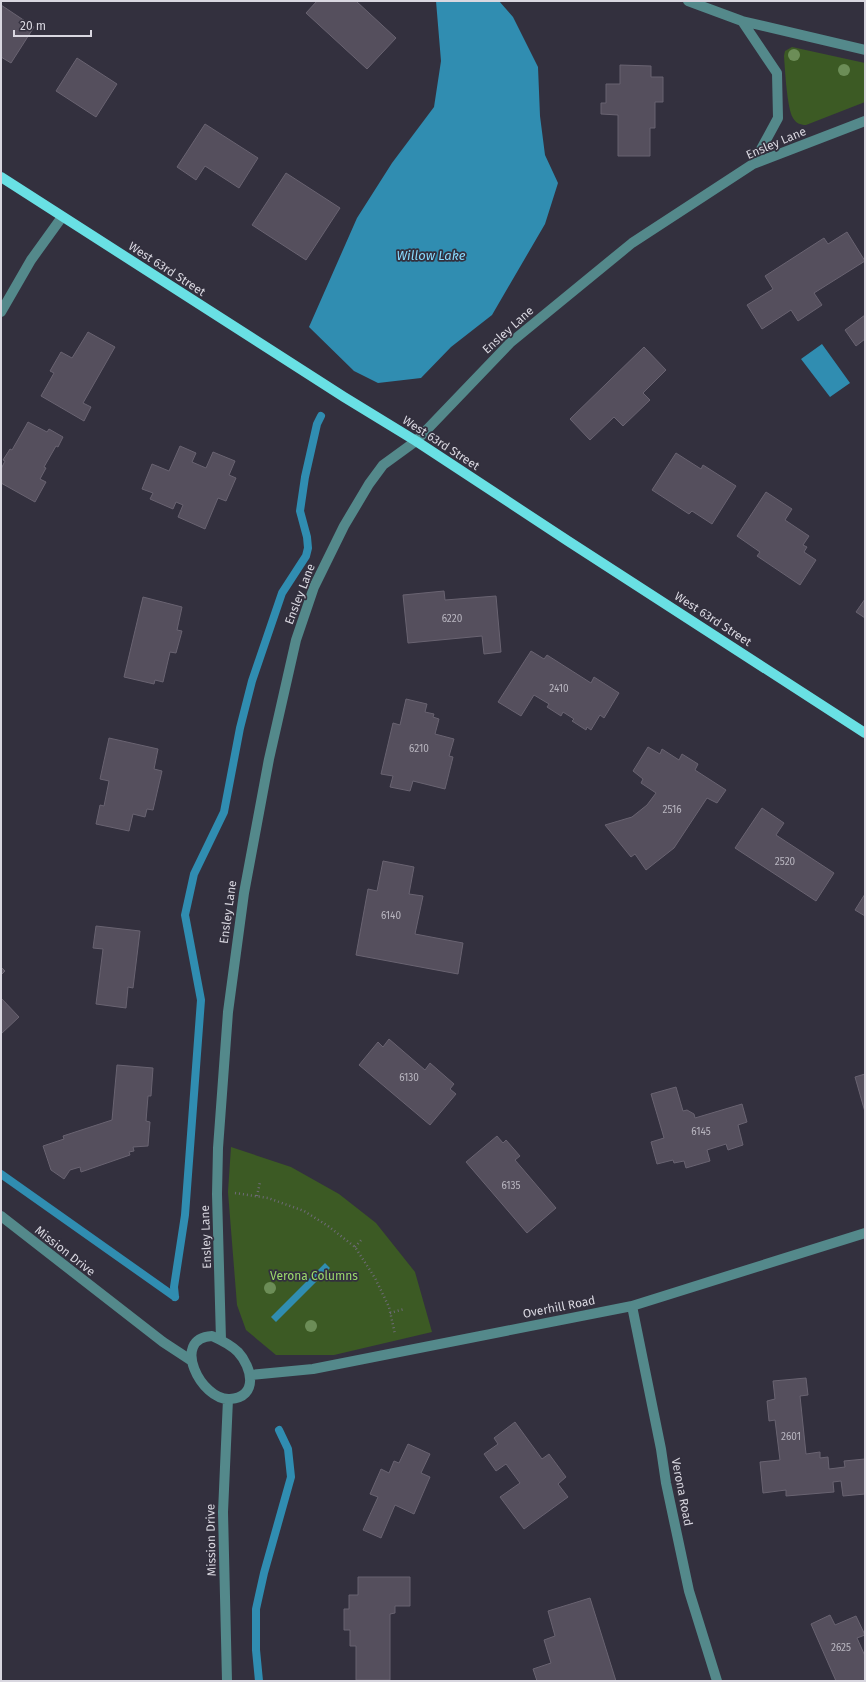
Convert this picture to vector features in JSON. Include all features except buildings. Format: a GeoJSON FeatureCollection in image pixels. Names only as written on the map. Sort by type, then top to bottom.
{"type":"FeatureCollection","features":[{"type":"Feature","properties":{"kind":"main road","name":"West 63rd Street"},"geometry":{"type":"LineString","coordinates":[[1,177],[344,397],[416,441],[568,541],[865,732]]}},
{"type":"Feature","properties":{"kind":"street"},"geometry":{"type":"LineString","coordinates":[[688,1],[742,21],[865,50]]}},
{"type":"Feature","properties":{"kind":"street"},"geometry":{"type":"LineString","coordinates":[[742,21],[777,73],[778,118],[753,164]]}},
{"type":"Feature","properties":{"kind":"street","name":"Ensley Lane"},"geometry":{"type":"LineString","coordinates":[[221,1340],[217,1194],[218,1148],[228,1012],[244,893],[269,759],[296,640],[314,587],[344,526],[369,484],[383,465],[416,441],[461,392],[510,343],[632,243],[753,164],[865,121]]}},
{"type":"Feature","properties":{"kind":"street"},"geometry":{"type":"LineString","coordinates":[[1,312],[32,260],[62,217]]}},
{"type":"Feature","properties":{"kind":"street","name":"Mission Drive"},"geometry":{"type":"LineString","coordinates":[[1,1216],[157,1338],[192,1361]]}},
{"type":"Feature","properties":{"kind":"street","name":"Overhill Road"},"geometry":{"type":"LineString","coordinates":[[250,1375],[313,1369],[632,1306],[865,1233]]}},
{"type":"Feature","properties":{"kind":"street","name":"Verona Road"},"geometry":{"type":"LineString","coordinates":[[632,1306],[661,1449],[666,1483],[688,1585],[717,1681]]}},
{"type":"Feature","properties":{"kind":"street"},"geometry":{"type":"LineString","coordinates":[[208,1336],[221,1340],[238,1352],[250,1375],[251,1381],[249,1388],[243,1395],[237,1398],[228,1399],[218,1396],[207,1388],[196,1374],[192,1365],[193,1348],[198,1341],[208,1336]]}},
{"type":"Feature","properties":{"kind":"street","name":"Mission Drive"},"geometry":{"type":"LineString","coordinates":[[227,1681],[223,1512],[228,1399]]}},
{"type":"Feature","properties":{"kind":"path"},"geometry":{"type":"LineString","coordinates":[[257,1196],[260,1182]]}},
{"type":"Feature","properties":{"kind":"path"},"geometry":{"type":"LineString","coordinates":[[228,1192],[268,1198],[304,1211],[328,1226],[355,1247],[375,1278],[389,1307],[397,1340]]}},
{"type":"Feature","properties":{"kind":"path"},"geometry":{"type":"LineString","coordinates":[[355,1247],[363,1238]]}},
{"type":"Feature","properties":{"kind":"path"},"geometry":{"type":"LineString","coordinates":[[390,1313],[404,1309]]}},
{"type":"Feature","properties":{"kind":"green space"},"geometry":{"type":"Polygon","coordinates":[[[792,47],[865,63],[865,102],[806,125],[797,122],[793,118],[789,106],[784,56],[785,51],[792,47]]]}},
{"type":"Feature","properties":{"kind":"green space","name":"Verona Columns"},"geometry":{"type":"Polygon","coordinates":[[[231,1147],[291,1167],[339,1194],[376,1223],[415,1272],[432,1332],[334,1355],[276,1355],[246,1330],[237,1305],[228,1192],[231,1147]]]}},
{"type":"Feature","properties":{"kind":"water","name":"Willow Lake"},"geometry":{"type":"Polygon","coordinates":[[[436,1],[499,1],[513,17],[538,67],[540,116],[545,155],[558,183],[545,224],[492,315],[451,347],[421,378],[378,383],[354,371],[309,327],[357,218],[392,163],[434,107],[441,61],[436,1]]]}},
{"type":"Feature","properties":{"kind":"water"},"geometry":{"type":"Polygon","coordinates":[[[822,344],[850,383],[830,397],[801,359],[822,344]]]}},
{"type":"Feature","properties":{"kind":"water"},"geometry":{"type":"Polygon","coordinates":[[[325,1263],[330,1268],[276,1322],[271,1317],[325,1263]]]}},
{"type":"Feature","properties":{"kind":"waterway"},"geometry":{"type":"LineString","coordinates":[[175,1297],[174,1287],[185,1215],[201,1000],[185,915],[194,874],[224,812],[240,728],[252,681],[282,593],[306,556],[308,548],[307,537],[300,511],[305,477],[317,424],[321,416]]}},
{"type":"Feature","properties":{"kind":"waterway"},"geometry":{"type":"LineString","coordinates":[[1,1174],[175,1297]]}},
{"type":"Feature","properties":{"kind":"waterway"},"geometry":{"type":"LineString","coordinates":[[259,1681],[256,1650],[256,1609],[264,1573],[291,1477],[288,1449],[279,1430]]}}]}
